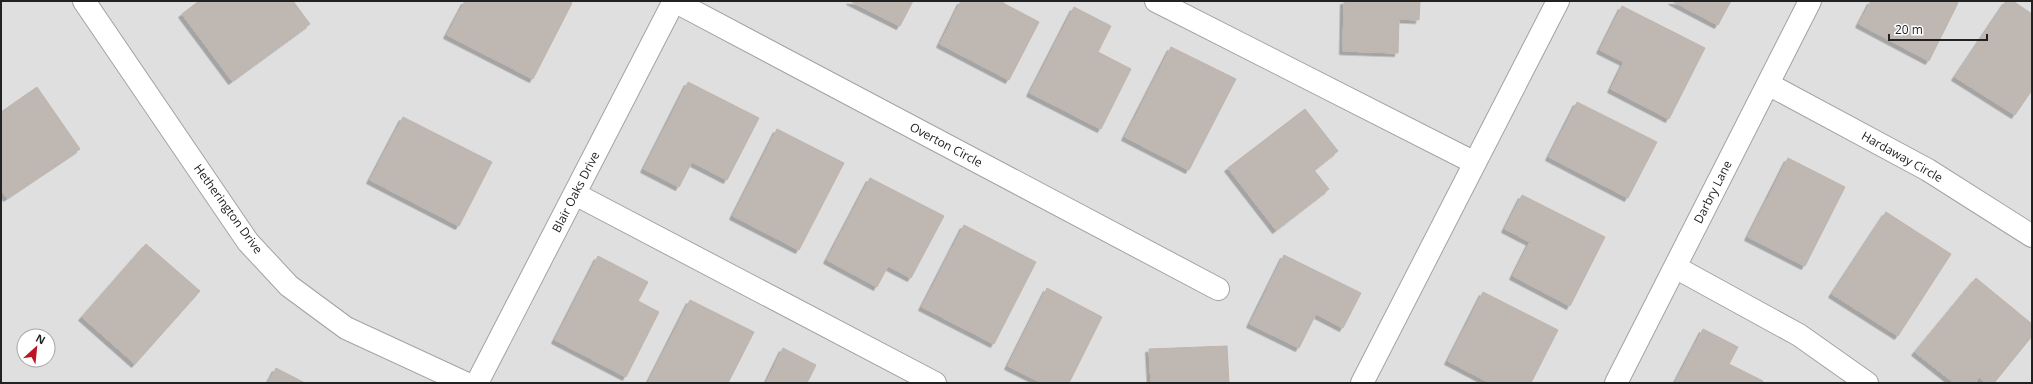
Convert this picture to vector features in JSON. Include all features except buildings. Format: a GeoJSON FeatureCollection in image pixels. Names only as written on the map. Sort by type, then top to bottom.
{"type":"FeatureCollection","features":[{"type":"Feature","properties":{"kind":"street","name":"Hetherington Drive"},"geometry":{"type":"LineString","coordinates":[[84,1],[248,242],[289,286],[346,328],[465,383]]}},
{"type":"Feature","properties":{"kind":"street","name":"Blair Oaks Drive"},"geometry":{"type":"LineString","coordinates":[[477,383],[674,1]]}},
{"type":"Feature","properties":{"kind":"street","name":"Overton Circle"},"geometry":{"type":"LineString","coordinates":[[674,1],[1218,289]]}},
{"type":"Feature","properties":{"kind":"street"},"geometry":{"type":"LineString","coordinates":[[1156,1],[1475,164]]}},
{"type":"Feature","properties":{"kind":"street"},"geometry":{"type":"LineString","coordinates":[[1362,383],[1558,1]]}},
{"type":"Feature","properties":{"kind":"street","name":"Darbry Lane"},"geometry":{"type":"LineString","coordinates":[[1616,383],[1810,1]]}},
{"type":"Feature","properties":{"kind":"street","name":"Hardaway Circle"},"geometry":{"type":"LineString","coordinates":[[1768,84],[1928,170],[2032,236]]}},
{"type":"Feature","properties":{"kind":"street"},"geometry":{"type":"LineString","coordinates":[[575,194],[935,383]]}},
{"type":"Feature","properties":{"kind":"street"},"geometry":{"type":"LineString","coordinates":[[1675,267],[1799,335],[1867,383]]}},
{"type":"Feature","properties":{"kind":"shaded area"},"geometry":{"type":"Polygon","coordinates":[[[1,1],[2032,1],[2032,383],[1,383],[1,1]]]}}]}
